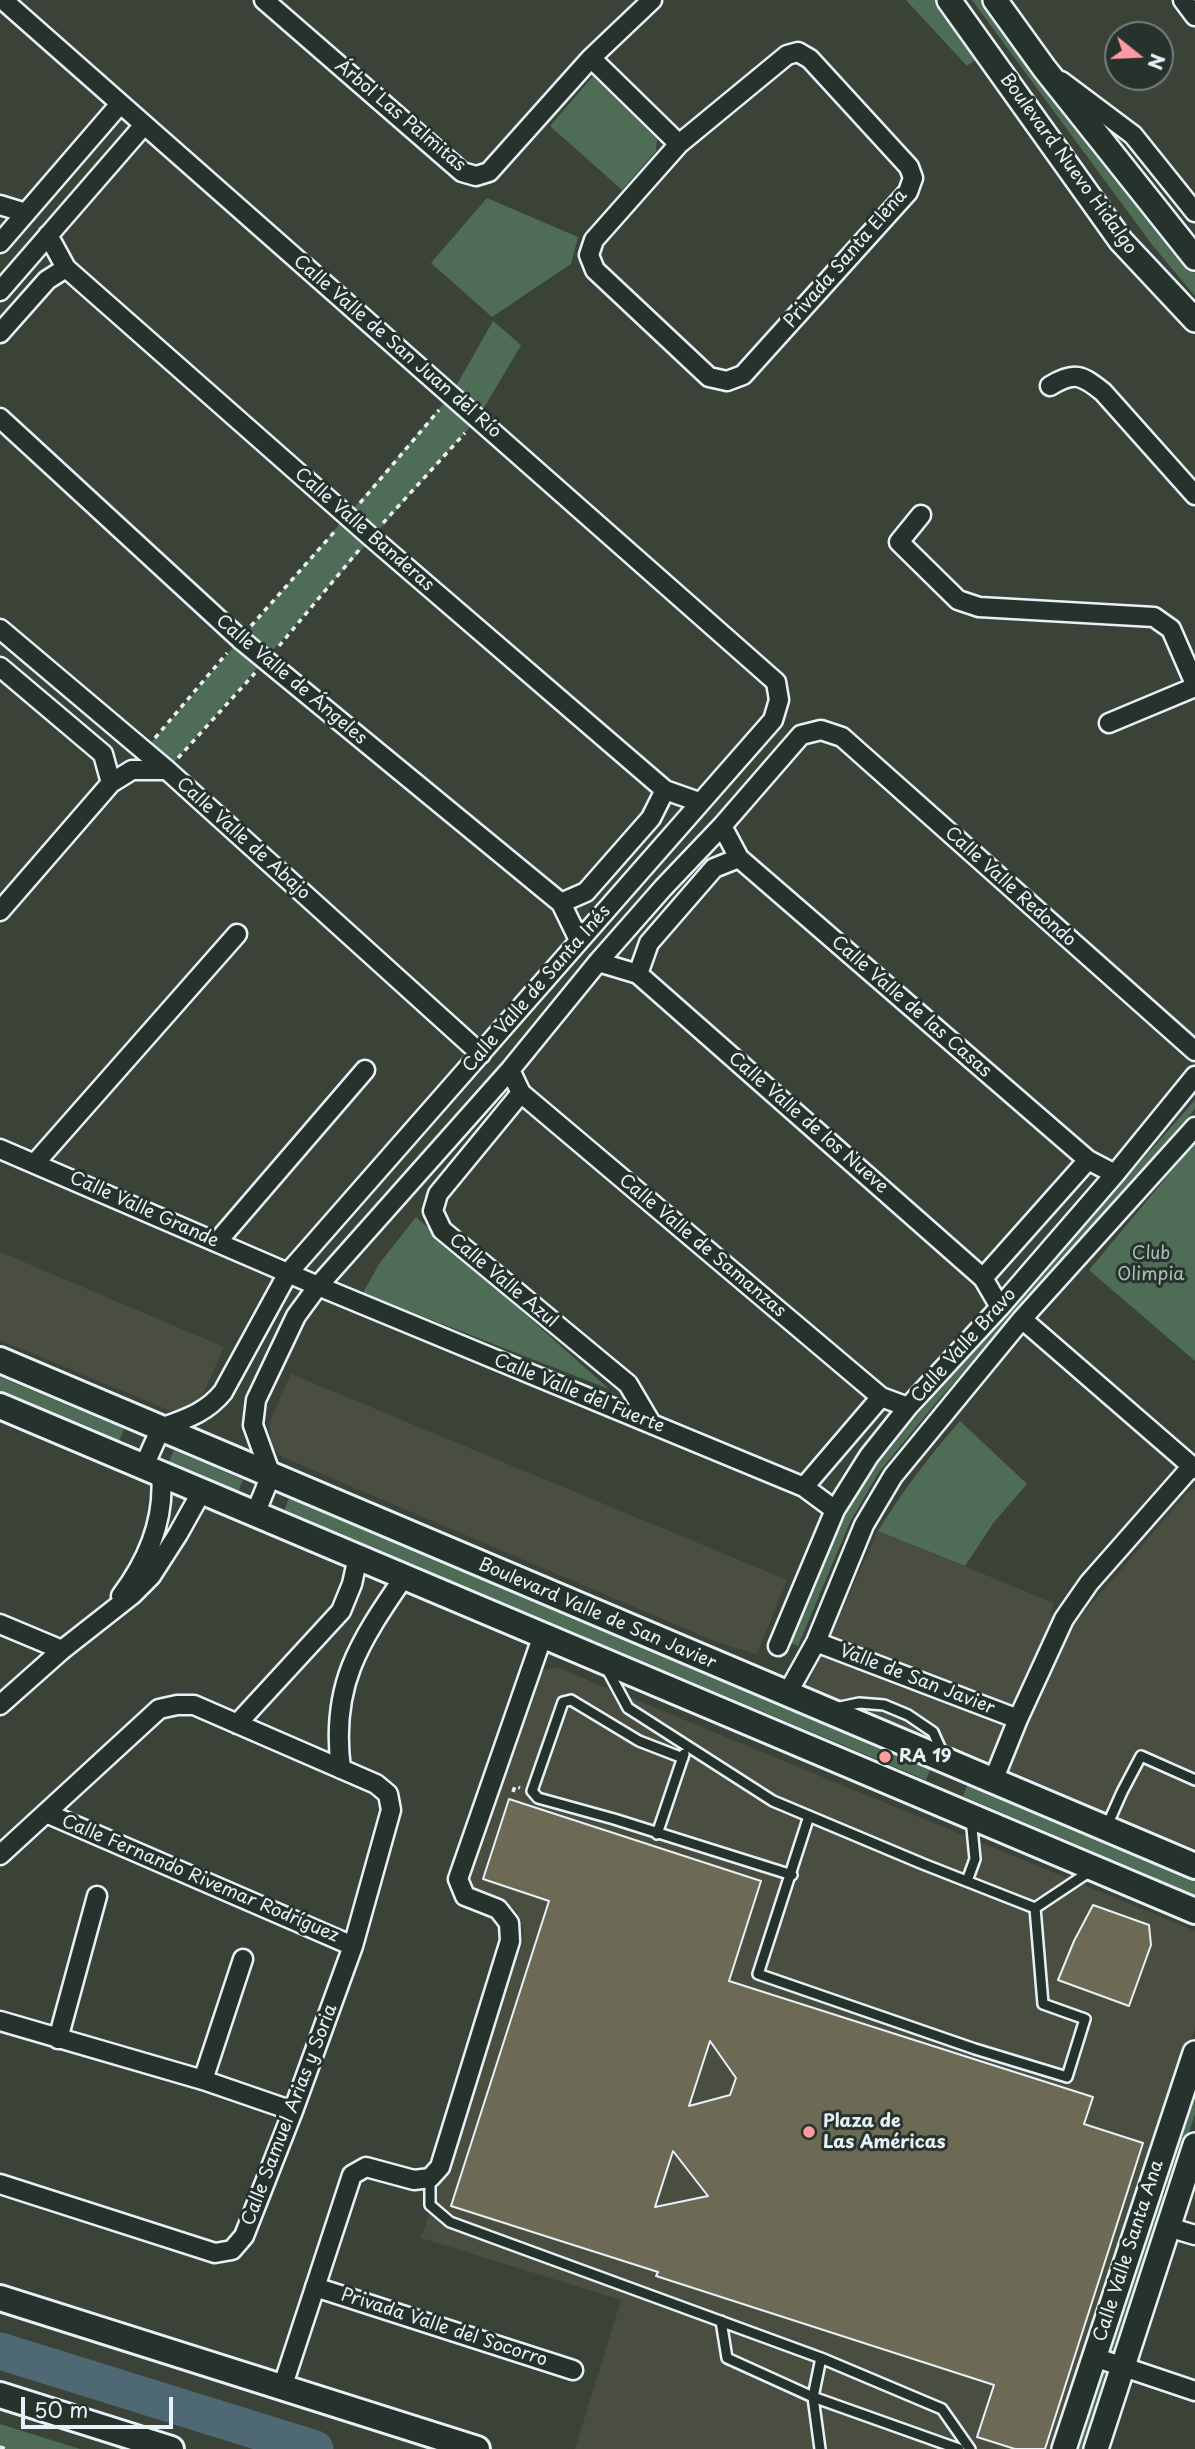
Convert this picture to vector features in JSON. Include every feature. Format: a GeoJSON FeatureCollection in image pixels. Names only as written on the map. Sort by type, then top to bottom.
{"type":"FeatureCollection","features":[{"type":"Feature","properties":{"kind":"main road","name":"Boulevard Valle de San Javier"},"geometry":{"type":"LineString","coordinates":[[0,1360],[1195,1866]]}},
{"type":"Feature","properties":{"kind":"main road"},"geometry":{"type":"LineString","coordinates":[[0,1406],[1195,1911]]}},
{"type":"Feature","properties":{"kind":"main road"},"geometry":{"type":"LineString","coordinates":[[939,1803],[951,1763]]}},
{"type":"Feature","properties":{"kind":"main road"},"geometry":{"type":"LineString","coordinates":[[0,2298],[477,2449]]}},
{"type":"Feature","properties":{"kind":"main road"},"geometry":{"type":"LineString","coordinates":[[0,2395],[171,2449]]}},
{"type":"Feature","properties":{"kind":"street","name":"Calle Valle de San Juan del Río"},"geometry":{"type":"LineString","coordinates":[[3,0],[776,682],[779,700]]}},
{"type":"Feature","properties":{"kind":"street","name":"Árbol Las Palmitas"},"geometry":{"type":"LineString","coordinates":[[264,0],[462,172],[476,176],[489,172],[591,58],[652,0]]}},
{"type":"Feature","properties":{"kind":"street","name":"Boulevard Nuevo Hidalgo"},"geometry":{"type":"LineString","coordinates":[[949,0],[1121,241],[1195,320]]}},
{"type":"Feature","properties":{"kind":"street"},"geometry":{"type":"LineString","coordinates":[[995,0],[1044,68],[1195,258]]}},
{"type":"Feature","properties":{"kind":"street"},"geometry":{"type":"LineString","coordinates":[[1183,0],[1195,16]]}},
{"type":"Feature","properties":{"kind":"street","name":"Privada Santa Elena"},"geometry":{"type":"LineString","coordinates":[[798,52],[810,59],[909,166],[913,178],[908,192],[743,374],[727,381],[709,377],[595,270],[589,255],[594,240],[679,144],[787,55],[798,52]]}},
{"type":"Feature","properties":{"kind":"street"},"geometry":{"type":"LineString","coordinates":[[591,58],[679,144]]}},
{"type":"Feature","properties":{"kind":"street"},"geometry":{"type":"LineString","coordinates":[[1044,68],[1133,135],[1195,212]]}},
{"type":"Feature","properties":{"kind":"street"},"geometry":{"type":"LineString","coordinates":[[0,243],[120,104]]}},
{"type":"Feature","properties":{"kind":"street"},"geometry":{"type":"LineString","coordinates":[[0,291],[144,125]]}},
{"type":"Feature","properties":{"kind":"street"},"geometry":{"type":"LineString","coordinates":[[0,205],[26,213]]}},
{"type":"Feature","properties":{"kind":"street","name":"Calle Valle Banderas"},"geometry":{"type":"LineString","coordinates":[[48,235],[66,268],[371,537],[666,790],[699,802]]}},
{"type":"Feature","properties":{"kind":"street"},"geometry":{"type":"LineString","coordinates":[[0,333],[47,280],[66,268]]}},
{"type":"Feature","properties":{"kind":"street"},"geometry":{"type":"LineString","coordinates":[[1050,387],[1065,377],[1086,378],[1103,392],[1195,495]]}},
{"type":"Feature","properties":{"kind":"street","name":"Calle Valle de Ángeles"},"geometry":{"type":"LineString","coordinates":[[0,418],[240,639],[561,903],[579,940]]}},
{"type":"Feature","properties":{"kind":"street"},"geometry":{"type":"LineString","coordinates":[[921,515],[900,542],[958,600],[979,607],[1154,617],[1171,629],[1195,685],[1109,723]]}},
{"type":"Feature","properties":{"kind":"street","name":"Calle Valle de Abajo"},"geometry":{"type":"LineString","coordinates":[[0,629],[167,770],[481,1054]]}},
{"type":"Feature","properties":{"kind":"street"},"geometry":{"type":"LineString","coordinates":[[0,667],[103,754],[111,783]]}},
{"type":"Feature","properties":{"kind":"street","name":"Calle Valle de Santa Inés"},"geometry":{"type":"LineString","coordinates":[[161,1428],[201,1413],[214,1403],[223,1392],[288,1273],[773,720],[779,700]]}},
{"type":"Feature","properties":{"kind":"street","name":"Calle Valle de Santa Inés"},"geometry":{"type":"LineString","coordinates":[[271,1475],[253,1425],[256,1400],[296,1316],[318,1286],[510,1070],[598,962],[801,735],[821,730]]}},
{"type":"Feature","properties":{"kind":"street","name":"Calle Valle Redondo"},"geometry":{"type":"LineString","coordinates":[[821,730],[842,737],[1195,1051]]}},
{"type":"Feature","properties":{"kind":"street"},"geometry":{"type":"LineString","coordinates":[[0,911],[111,783],[132,769],[167,770]]}},
{"type":"Feature","properties":{"kind":"street"},"geometry":{"type":"LineString","coordinates":[[561,903],[586,892],[651,818],[666,790]]}},
{"type":"Feature","properties":{"kind":"street","name":"Calle Valle de las Casas"},"geometry":{"type":"LineString","coordinates":[[722,825],[739,859],[1088,1160],[1115,1174]]}},
{"type":"Feature","properties":{"kind":"street"},"geometry":{"type":"LineString","coordinates":[[638,974],[649,943],[713,868],[739,859]]}},
{"type":"Feature","properties":{"kind":"street"},"geometry":{"type":"LineString","coordinates":[[642,870],[663,888]]}},
{"type":"Feature","properties":{"kind":"street"},"geometry":{"type":"LineString","coordinates":[[36,1162],[237,934]]}},
{"type":"Feature","properties":{"kind":"street","name":"Calle Valle de los Nueve"},"geometry":{"type":"LineString","coordinates":[[598,962],[638,974],[983,1278],[1000,1307]]}},
{"type":"Feature","properties":{"kind":"street"},"geometry":{"type":"LineString","coordinates":[[217,1242],[365,1070]]}},
{"type":"Feature","properties":{"kind":"street","name":"Calle Valle de Samanzas"},"geometry":{"type":"LineString","coordinates":[[510,1070],[521,1093],[881,1397],[908,1407]]}},
{"type":"Feature","properties":{"kind":"street","name":"Calle Valle Bravo"},"geometry":{"type":"LineString","coordinates":[[778,1646],[835,1510],[869,1456],[908,1407],[1000,1307],[1115,1174],[1195,1076]]}},
{"type":"Feature","properties":{"kind":"street","name":"Calle Valle Azul"},"geometry":{"type":"LineString","coordinates":[[521,1093],[438,1194],[433,1212],[442,1230],[628,1384],[651,1423]]}},
{"type":"Feature","properties":{"kind":"street","name":"Calle Valle Bravo"},"geometry":{"type":"LineString","coordinates":[[787,1694],[816,1642],[864,1525],[892,1476],[1022,1319],[1195,1127]]}},
{"type":"Feature","properties":{"kind":"street","name":"Calle Valle Grande"},"geometry":{"type":"LineString","coordinates":[[0,1149],[36,1162],[318,1286]]}},
{"type":"Feature","properties":{"kind":"street"},"geometry":{"type":"LineString","coordinates":[[983,1278],[1088,1160]]}},
{"type":"Feature","properties":{"kind":"street","name":"Calle Valle del Fuerte"},"geometry":{"type":"LineString","coordinates":[[318,1286],[804,1487],[835,1510]]}},
{"type":"Feature","properties":{"kind":"street"},"geometry":{"type":"LineString","coordinates":[[993,1781],[1064,1619],[1089,1583],[1194,1467],[1022,1319]]}},
{"type":"Feature","properties":{"kind":"street"},"geometry":{"type":"LineString","coordinates":[[804,1487],[881,1397]]}},
{"type":"Feature","properties":{"kind":"street"},"geometry":{"type":"LineString","coordinates":[[110,1610],[138,1568],[157,1528],[162,1501],[153,1470],[161,1428]]}},
{"type":"Feature","properties":{"kind":"street"},"geometry":{"type":"LineString","coordinates":[[255,1514],[271,1475]]}},
{"type":"Feature","properties":{"kind":"street"},"geometry":{"type":"LineString","coordinates":[[0,1705],[110,1610],[132,1595],[151,1576],[202,1491]]}},
{"type":"Feature","properties":{"kind":"street"},"geometry":{"type":"LineString","coordinates":[[237,1724],[341,1611],[352,1584],[358,1558]]}},
{"type":"Feature","properties":{"kind":"street"},"geometry":{"type":"LineString","coordinates":[[341,1769],[337,1738],[345,1680],[372,1623],[404,1577]]}},
{"type":"Feature","properties":{"kind":"street"},"geometry":{"type":"LineString","coordinates":[[0,1624],[62,1650]]}},
{"type":"Feature","properties":{"kind":"street"},"geometry":{"type":"LineString","coordinates":[[282,2388],[352,2175],[366,2167],[414,2180],[430,2178],[440,2166],[510,1941],[509,1923],[498,1909],[465,1896],[458,1879],[543,1635]]}},
{"type":"Feature","properties":{"kind":"street","name":"Valle de San Javier"},"geometry":{"type":"LineString","coordinates":[[816,1642],[1018,1719]]}},
{"type":"Feature","properties":{"kind":"street","name":"Calle Samuel Arias y Soria"},"geometry":{"type":"LineString","coordinates":[[0,1855],[159,1709],[177,1705],[194,1705],[376,1784],[388,1794],[391,1810],[353,1946],[244,2236],[232,2250],[215,2253],[0,2184]]}},
{"type":"Feature","properties":{"kind":"street","name":"Calle Fernando Rivemar Rodríguez"},"geometry":{"type":"LineString","coordinates":[[46,1813],[353,1946]]}},
{"type":"Feature","properties":{"kind":"street"},"geometry":{"type":"LineString","coordinates":[[58,2039],[97,1896]]}},
{"type":"Feature","properties":{"kind":"street"},"geometry":{"type":"LineString","coordinates":[[203,2080],[243,1959]]}},
{"type":"Feature","properties":{"kind":"street"},"geometry":{"type":"LineString","coordinates":[[0,2021],[203,2080],[293,2111]]}},
{"type":"Feature","properties":{"kind":"street","name":"Calle Valle Santa Ana"},"geometry":{"type":"LineString","coordinates":[[1064,2449],[1195,2053]]}},
{"type":"Feature","properties":{"kind":"street","name":"Calle Valle Santa Ana"},"geometry":{"type":"LineString","coordinates":[[1096,2449],[1195,2145]]}},
{"type":"Feature","properties":{"kind":"street"},"geometry":{"type":"LineString","coordinates":[[1150,2188],[1178,2196]]}},
{"type":"Feature","properties":{"kind":"street"},"geometry":{"type":"LineString","coordinates":[[1168,2227],[1195,2235]]}},
{"type":"Feature","properties":{"kind":"street","name":"Privada Valle del Socorro"},"geometry":{"type":"LineString","coordinates":[[315,2287],[573,2370]]}},
{"type":"Feature","properties":{"kind":"street"},"geometry":{"type":"LineString","coordinates":[[1094,2357],[1195,2390]]}},
{"type":"Feature","properties":{"kind":"lane"},"geometry":{"type":"LineString","coordinates":[[601,1660],[628,1707],[774,1801],[1035,1908]]}},
{"type":"Feature","properties":{"kind":"lane"},"geometry":{"type":"LineString","coordinates":[[682,1758],[639,1741],[571,1700],[563,1702],[532,1791],[538,1798],[792,1875]]}},
{"type":"Feature","properties":{"kind":"lane"},"geometry":{"type":"LineString","coordinates":[[657,1834],[687,1746]]}},
{"type":"Feature","properties":{"kind":"lane"},"geometry":{"type":"LineString","coordinates":[[1105,1829],[1141,1756],[1195,1780]]}},
{"type":"Feature","properties":{"kind":"lane"},"geometry":{"type":"LineString","coordinates":[[809,1816],[758,1974],[975,2049],[1067,2077],[1085,2019],[1043,2004],[1035,1908]]}},
{"type":"Feature","properties":{"kind":"lane"},"geometry":{"type":"LineString","coordinates":[[967,1881],[975,1859],[971,1817]]}},
{"type":"Feature","properties":{"kind":"lane"},"geometry":{"type":"LineString","coordinates":[[1035,1908],[1094,1869]]}},
{"type":"Feature","properties":{"kind":"lane"},"geometry":{"type":"LineString","coordinates":[[430,2178],[430,2205],[450,2222],[821,2358],[942,2409],[970,2449]]}},
{"type":"Feature","properties":{"kind":"lane"},"geometry":{"type":"LineString","coordinates":[[721,2321],[727,2358],[813,2397],[959,2449]]}},
{"type":"Feature","properties":{"kind":"lane"},"geometry":{"type":"LineString","coordinates":[[820,2449],[813,2397],[821,2358]]}},
{"type":"Feature","properties":{"kind":"path"},"geometry":{"type":"LineString","coordinates":[[144,751],[451,395]]}},
{"type":"Feature","properties":{"kind":"path"},"geometry":{"type":"LineString","coordinates":[[167,770],[478,418]]}},
{"type":"Feature","properties":{"kind":"path"},"geometry":{"type":"LineString","coordinates":[[0,2447],[6,2449]]}},
{"type":"Feature","properties":{"kind":"shaded area"},"geometry":{"type":"Polygon","coordinates":[[[0,1252],[224,1347],[203,1394],[187,1409],[171,1411],[0,1340],[0,1252]]]}},
{"type":"Feature","properties":{"kind":"shaded area"},"geometry":{"type":"Polygon","coordinates":[[[291,1374],[787,1580],[757,1654],[719,1643],[280,1456],[272,1446],[269,1423],[291,1374]]]}},
{"type":"Feature","properties":{"kind":"shaded area"},"geometry":{"type":"Polygon","coordinates":[[[1195,1489],[1195,1848],[1144,1830],[994,1763],[805,1691],[878,1531],[1054,1603],[1050,1614],[1075,1623],[1188,1492],[1195,1489]]]}},
{"type":"Feature","properties":{"kind":"shaded area","name":"Plaza de Las Américas"},"geometry":{"type":"Polygon","coordinates":[[[556,1667],[1195,1931],[1195,2027],[1056,2449],[575,2449],[621,2300],[421,2238],[524,1939],[517,1912],[505,1901],[467,1887],[540,1671],[556,1667]]]}},
{"type":"Feature","properties":{"kind":"green space"},"geometry":{"type":"Polygon","coordinates":[[[906,0],[941,0],[982,55],[967,66],[906,0]]]}},
{"type":"Feature","properties":{"kind":"green space"},"geometry":{"type":"Polygon","coordinates":[[[972,0],[990,0],[1164,237],[1195,273],[1195,296],[1153,246],[972,0]]]}},
{"type":"Feature","properties":{"kind":"green space"},"geometry":{"type":"Polygon","coordinates":[[[593,76],[657,139],[656,151],[622,190],[550,126],[593,76]]]}},
{"type":"Feature","properties":{"kind":"green space"},"geometry":{"type":"Polygon","coordinates":[[[487,198],[578,237],[571,264],[492,317],[431,263],[487,198]]]}},
{"type":"Feature","properties":{"kind":"green space"},"geometry":{"type":"Polygon","coordinates":[[[493,321],[521,345],[478,418],[167,770],[144,751],[451,395],[493,321]]]}},
{"type":"Feature","properties":{"kind":"green space"},"geometry":{"type":"Polygon","coordinates":[[[1195,1100],[1195,1109],[935,1404],[879,1472],[850,1522],[798,1646],[791,1643],[843,1519],[873,1469],[930,1400],[1195,1100]]]}},
{"type":"Feature","properties":{"kind":"green space","name":"Club Olimpia"},"geometry":{"type":"Polygon","coordinates":[[[1195,1143],[1195,1361],[1089,1270],[1195,1143]]]}},
{"type":"Feature","properties":{"kind":"green space"},"geometry":{"type":"Polygon","coordinates":[[[416,1217],[609,1389],[363,1293],[379,1264],[416,1217]]]}},
{"type":"Feature","properties":{"kind":"green space"},"geometry":{"type":"Polygon","coordinates":[[[0,1377],[124,1429],[119,1441],[0,1391],[0,1377]]]}},
{"type":"Feature","properties":{"kind":"green space"},"geometry":{"type":"Polygon","coordinates":[[[960,1421],[1027,1484],[994,1522],[965,1566],[878,1531],[916,1474],[960,1421]]]}},
{"type":"Feature","properties":{"kind":"green space"},"geometry":{"type":"Polygon","coordinates":[[[174,1450],[243,1480],[238,1492],[169,1462],[174,1450]]]}},
{"type":"Feature","properties":{"kind":"green space"},"geometry":{"type":"Polygon","coordinates":[[[289,1498],[931,1767],[926,1780],[284,1511],[289,1498]]]}},
{"type":"Feature","properties":{"kind":"green space"},"geometry":{"type":"Polygon","coordinates":[[[968,1783],[1195,1880],[1195,1895],[963,1796],[968,1783]]]}},
{"type":"Feature","properties":{"kind":"green space"},"geometry":{"type":"Polygon","coordinates":[[[1195,2084],[1195,2114],[1172,2185],[1163,2182],[1195,2084]]]}},
{"type":"Feature","properties":{"kind":"green space"},"geometry":{"type":"Polygon","coordinates":[[[1159,2194],[1168,2197],[1086,2449],[1075,2449],[1102,2369],[1116,2355],[1107,2352],[1159,2194]]]}},
{"type":"Feature","properties":{"kind":"green space"},"geometry":{"type":"Polygon","coordinates":[[[0,2424],[80,2449],[0,2449],[0,2424]]]}},
{"type":"Feature","properties":{"kind":"building"},"geometry":{"type":"Polygon","coordinates":[[[509,1799],[761,1881],[729,1981],[1093,2097],[1084,2124],[1143,2143],[1045,2449],[1015,2449],[977,2437],[994,2385],[656,2276],[658,2272],[451,2206],[549,1901],[483,1879],[509,1799]],[[710,2041],[689,2106],[730,2095],[736,2078],[710,2041]],[[673,2151],[655,2207],[708,2196],[673,2151]]]}},
{"type":"Feature","properties":{"kind":"building"},"geometry":{"type":"Polygon","coordinates":[[[1093,1905],[1149,1925],[1151,1945],[1129,2006],[1058,1980],[1093,1905]]]}},
{"type":"Feature","properties":{"kind":"waterway"},"geometry":{"type":"LineString","coordinates":[[0,2351],[315,2449]]}},
{"type":"Feature","properties":{"kind":"place","name":"RA 19"},"geometry":{"type":"Point","coordinates":[885,1757]}},
{"type":"Feature","properties":{"kind":"place","name":"Plaza de Las Américas"},"geometry":{"type":"Point","coordinates":[809,2132]}}]}
